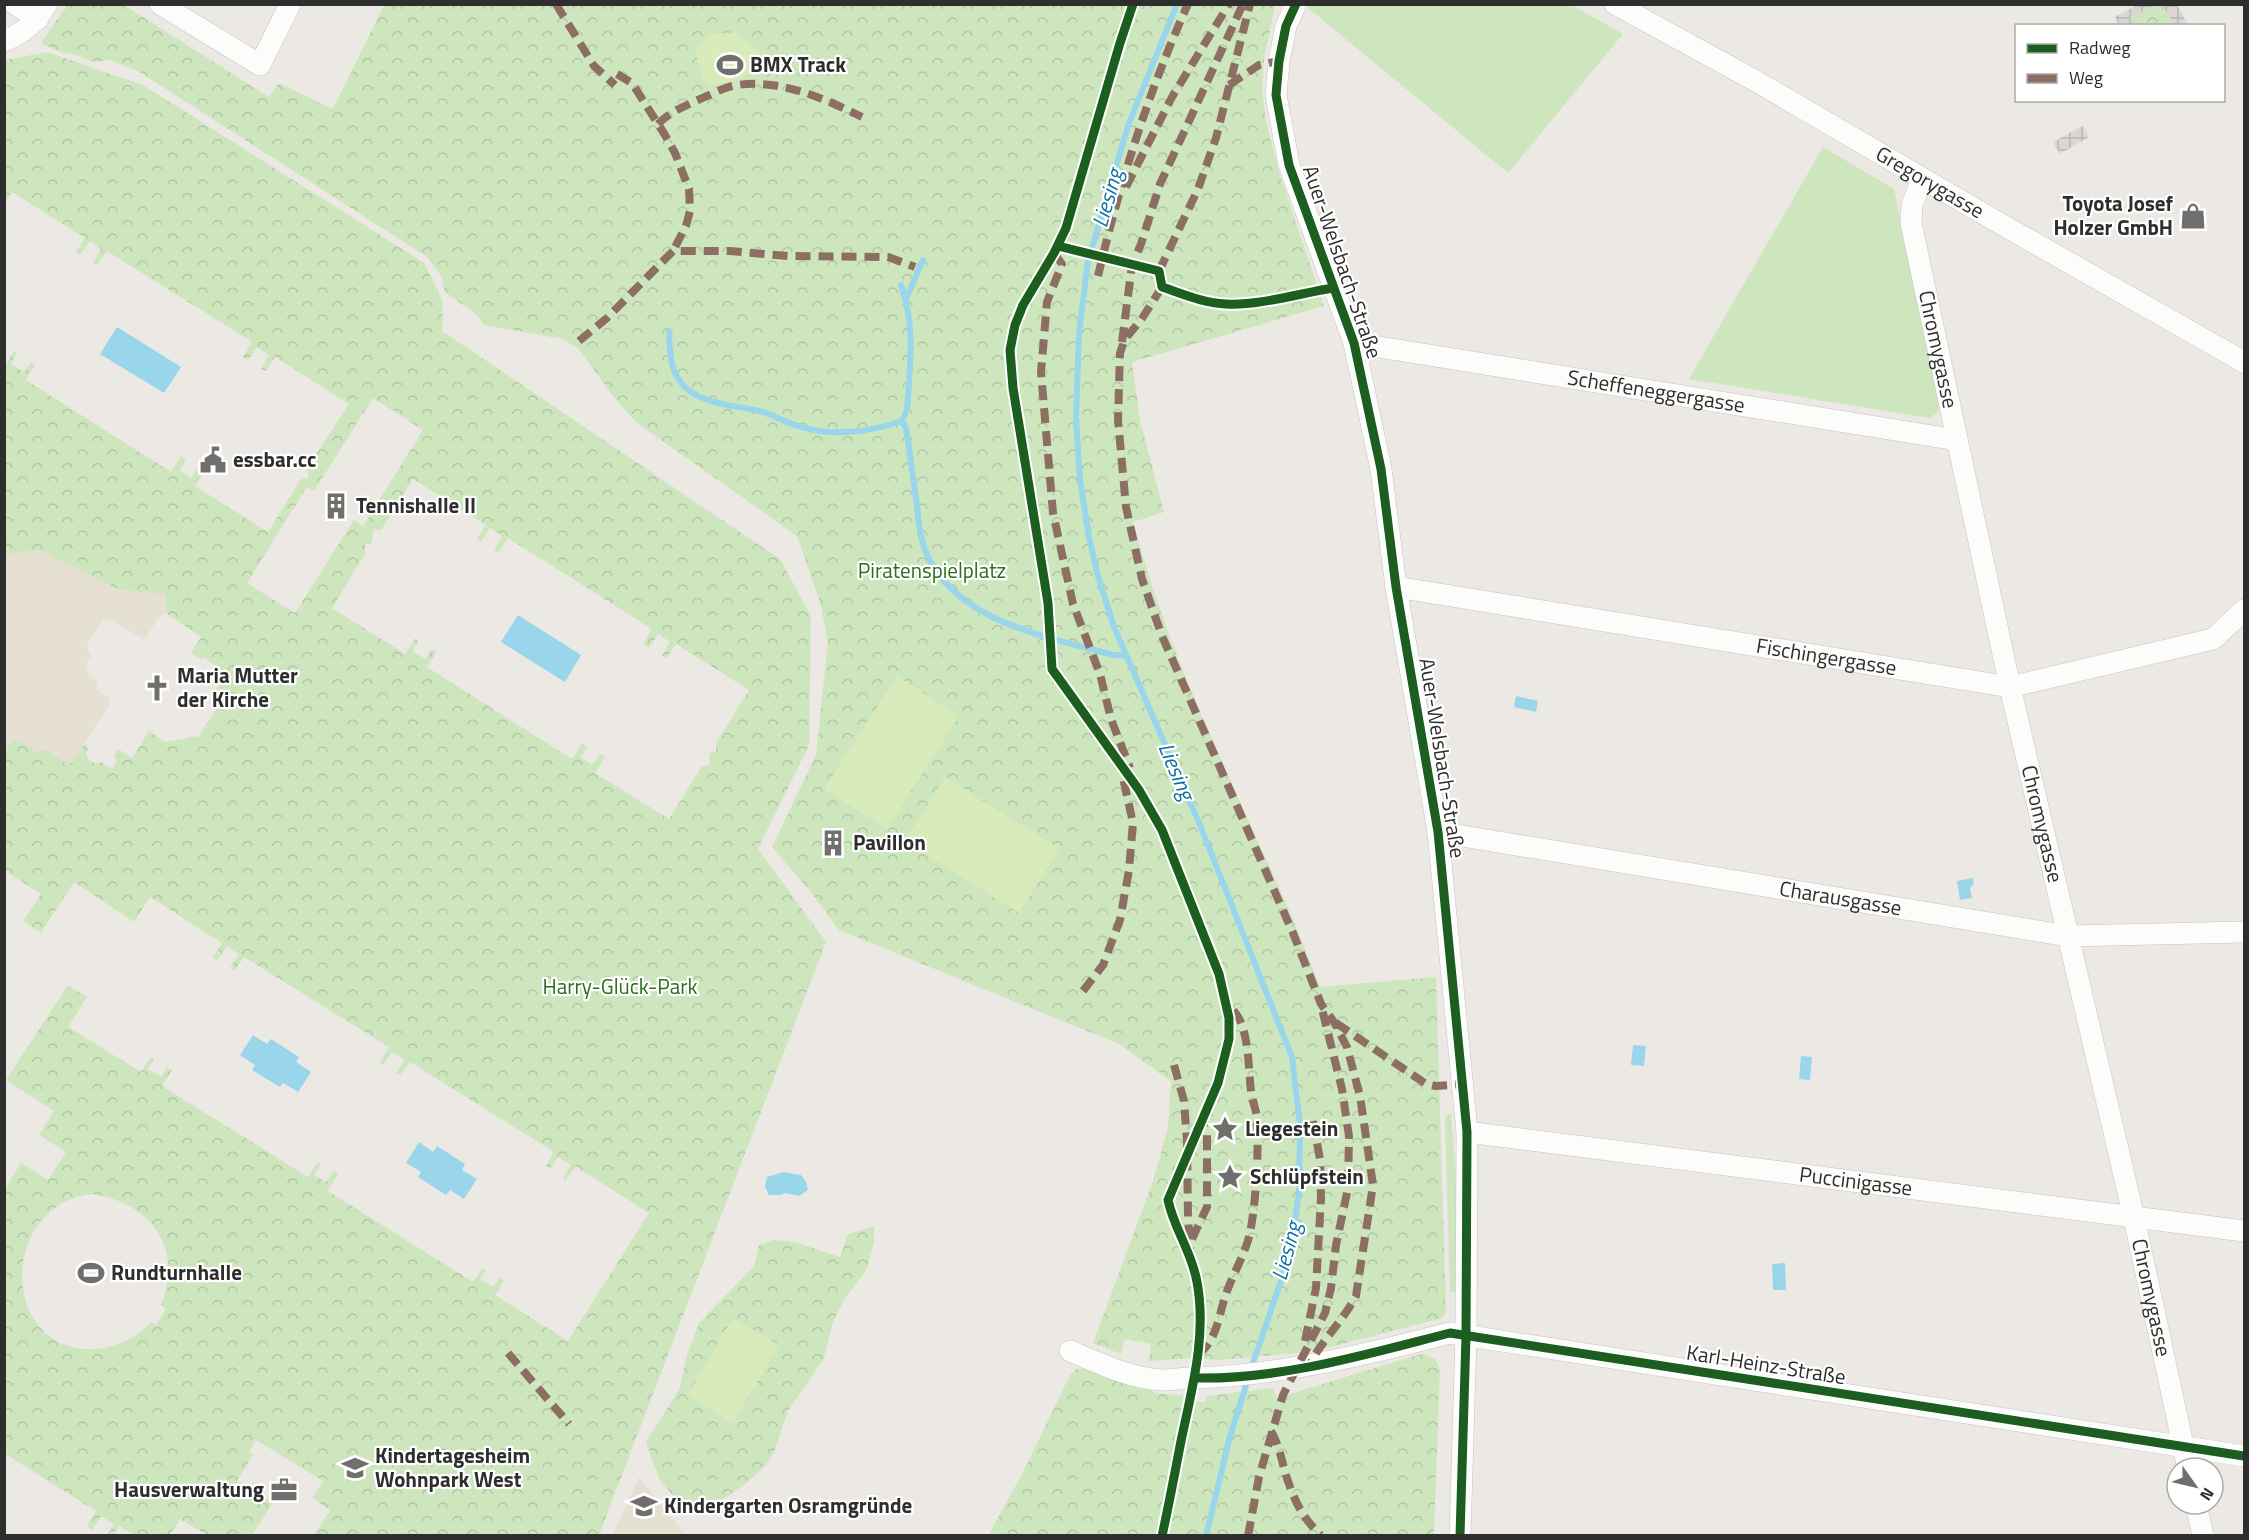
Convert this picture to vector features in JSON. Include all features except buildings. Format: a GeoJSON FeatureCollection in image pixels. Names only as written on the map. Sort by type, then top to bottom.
{"type":"FeatureCollection","features":[{"type":"Feature","properties":{"kind":"street"},"geometry":{"type":"LineString","coordinates":[[7,38],[24,31],[42,12],[15,4]]}},
{"type":"Feature","properties":{"kind":"street"},"geometry":{"type":"LineString","coordinates":[[160,4],[260,65],[290,4]]}},
{"type":"Feature","properties":{"kind":"street","name":"Auer-Welsbach-Straße"},"geometry":{"type":"LineString","coordinates":[[1296,4],[1286,26],[1279,61],[1276,94],[1278,106],[1289,165],[1354,343],[1382,469],[1396,587],[1438,832],[1467,1132],[1466,1336],[1460,1536]]}},
{"type":"Feature","properties":{"kind":"street","name":"Gregorygasse"},"geometry":{"type":"LineString","coordinates":[[1615,4],[1754,80],[1922,178],[2242,358]]}},
{"type":"Feature","properties":{"kind":"street","name":"Chromygasse"},"geometry":{"type":"LineString","coordinates":[[1922,178],[1912,206],[1911,223],[2010,687],[2133,1218],[2185,1456]]}},
{"type":"Feature","properties":{"kind":"street","name":"Scheffeneggergasse"},"geometry":{"type":"LineString","coordinates":[[1354,343],[1957,440]]}},
{"type":"Feature","properties":{"kind":"street","name":"Fischingergasse"},"geometry":{"type":"LineString","coordinates":[[1396,587],[2010,687],[2213,639],[2244,610]]}},
{"type":"Feature","properties":{"kind":"street","name":"Charausgasse"},"geometry":{"type":"LineString","coordinates":[[1438,832],[2068,936],[2244,932]]}},
{"type":"Feature","properties":{"kind":"street","name":"Puccinigasse"},"geometry":{"type":"LineString","coordinates":[[1467,1132],[2244,1231]]}},
{"type":"Feature","properties":{"kind":"street","name":"Karl-Heinz-Straße"},"geometry":{"type":"LineString","coordinates":[[1070,1351],[1118,1371],[1138,1376],[1161,1380],[1213,1378],[1285,1371],[1372,1353],[1450,1333],[2173,1456]]}},
{"type":"Feature","properties":{"kind":"street","name":"Karl-Heinz-Straße"},"geometry":{"type":"LineString","coordinates":[[2225,1457],[2244,1456]]}},
{"type":"Feature","properties":{"kind":"street"},"geometry":{"type":"LineString","coordinates":[[2199,1516],[2203,1536]]}},
{"type":"Feature","properties":{"kind":"shaded area"},"geometry":{"type":"Polygon","coordinates":[[[2137,5],[2154,5],[2130,18],[2133,24],[2118,24],[2115,17],[2137,5]]]}},
{"type":"Feature","properties":{"kind":"shaded area"},"geometry":{"type":"Polygon","coordinates":[[[2162,5],[2177,5],[2187,24],[2173,24],[2162,5]]]}},
{"type":"Feature","properties":{"kind":"shaded area"},"geometry":{"type":"Polygon","coordinates":[[[2083,126],[2089,137],[2060,154],[2053,142],[2083,126]]]}},
{"type":"Feature","properties":{"kind":"shaded area"},"geometry":{"type":"Polygon","coordinates":[[[40,550],[120,590],[165,594],[167,614],[160,616],[144,640],[110,619],[103,620],[87,645],[92,656],[86,663],[89,676],[98,681],[96,684],[98,691],[109,698],[109,705],[72,763],[67,763],[46,750],[37,752],[20,741],[5,753],[5,554],[40,550]]]}},
{"type":"Feature","properties":{"kind":"shaded area","name":"Kindergarten Osramgründe"},"geometry":{"type":"Polygon","coordinates":[[[639,1477],[686,1535],[613,1535],[639,1477]]]}},
{"type":"Feature","properties":{"kind":"green space","name":"Piratenspielplatz"},"geometry":{"type":"Polygon","coordinates":[[[67,5],[124,5],[269,97],[279,83],[333,109],[384,5],[1275,5],[1264,59],[1262,89],[1266,121],[1278,169],[1324,306],[1132,362],[1140,420],[1164,512],[1133,522],[1180,664],[1291,914],[1320,987],[1436,977],[1446,1313],[1442,1318],[1327,1348],[1219,1360],[1190,1358],[1149,1361],[1151,1344],[1125,1339],[1121,1354],[1093,1343],[1152,1184],[1168,1128],[1171,1081],[1119,1044],[839,930],[810,891],[772,847],[816,755],[828,642],[820,602],[797,536],[637,423],[612,395],[578,348],[562,339],[484,325],[477,315],[445,292],[441,276],[427,257],[138,71],[110,60],[94,62],[74,54],[62,53],[41,43],[67,5]]]}},
{"type":"Feature","properties":{"kind":"green space"},"geometry":{"type":"Polygon","coordinates":[[[1310,5],[1572,5],[1623,34],[1508,173],[1308,8],[1310,5]]]}},
{"type":"Feature","properties":{"kind":"green space"},"geometry":{"type":"Polygon","coordinates":[[[2154,5],[2162,5],[2173,24],[2132,24],[2129,18],[2154,5]]]}},
{"type":"Feature","properties":{"kind":"green space","name":"BMX Track"},"geometry":{"type":"Polygon","coordinates":[[[736,32],[766,59],[756,72],[710,86],[703,81],[695,49],[708,35],[736,32]]]}},
{"type":"Feature","properties":{"kind":"green space","name":"Harry-Glück-Park"},"geometry":{"type":"Polygon","coordinates":[[[47,52],[143,85],[424,263],[443,302],[442,331],[780,559],[811,616],[809,745],[758,849],[826,942],[599,1535],[314,1535],[330,1510],[312,1498],[323,1481],[256,1440],[249,1452],[253,1455],[237,1481],[273,1503],[252,1535],[224,1533],[207,1535],[180,1519],[170,1535],[134,1535],[119,1526],[113,1535],[107,1535],[114,1524],[101,1516],[92,1530],[87,1526],[96,1511],[5,1454],[5,1189],[21,1163],[48,1180],[66,1152],[39,1135],[54,1111],[6,1080],[68,985],[87,997],[68,1027],[141,1072],[151,1057],[154,1059],[148,1069],[161,1077],[167,1067],[172,1070],[162,1086],[308,1177],[318,1162],[321,1164],[314,1175],[326,1182],[334,1171],[338,1174],[328,1191],[473,1282],[483,1268],[486,1270],[480,1279],[493,1287],[500,1277],[504,1280],[495,1295],[568,1341],[649,1213],[575,1166],[566,1180],[563,1177],[571,1165],[558,1157],[550,1168],[546,1166],[554,1152],[410,1062],[400,1075],[396,1073],[405,1060],[392,1052],[383,1065],[380,1062],[389,1047],[244,957],[234,971],[230,968],[239,954],[227,947],[217,960],[213,958],[222,943],[150,897],[134,922],[74,882],[41,933],[23,921],[41,894],[5,871],[5,753],[12,741],[20,741],[37,752],[46,750],[67,763],[72,763],[84,744],[89,747],[86,752],[88,759],[95,764],[101,762],[110,768],[117,761],[114,757],[118,749],[132,758],[149,731],[165,742],[199,736],[218,706],[214,692],[227,673],[204,658],[201,659],[191,653],[201,637],[167,614],[165,594],[120,590],[40,550],[5,554],[4,367],[14,351],[17,353],[11,364],[24,372],[31,362],[35,365],[26,380],[171,472],[181,456],[186,460],[180,470],[191,478],[199,467],[204,470],[195,486],[268,532],[301,479],[308,478],[309,466],[316,465],[315,456],[349,404],[275,357],[266,371],[261,369],[269,355],[257,347],[248,360],[243,357],[252,342],[107,251],[97,265],[93,263],[101,249],[90,241],[80,255],[76,252],[85,238],[12,192],[5,203],[5,60],[47,52]],[[373,398],[314,491],[307,487],[247,583],[295,613],[354,520],[363,526],[423,430],[373,398]],[[413,479],[381,530],[374,529],[371,544],[365,544],[365,554],[332,608],[405,654],[415,639],[418,641],[412,651],[425,659],[432,649],[436,652],[427,667],[572,759],[582,743],[587,747],[581,758],[592,765],[600,754],[605,757],[595,773],[669,819],[702,766],[709,765],[710,753],[716,752],[716,743],[749,690],[676,644],[667,658],[662,656],[670,642],[658,634],[649,648],[643,644],[652,629],[508,538],[498,553],[494,550],[502,536],[490,528],[481,542],[477,539],[486,525],[413,479]],[[91,1194],[61,1204],[40,1223],[27,1247],[22,1274],[26,1301],[38,1325],[58,1342],[86,1349],[96,1349],[122,1343],[151,1322],[156,1325],[166,1309],[161,1305],[167,1284],[168,1265],[165,1247],[157,1231],[145,1217],[130,1206],[112,1198],[91,1194]]]}},
{"type":"Feature","properties":{"kind":"green space"},"geometry":{"type":"Polygon","coordinates":[[[1823,147],[1894,189],[1939,405],[1938,412],[1930,418],[1689,379],[1823,147]]]}},
{"type":"Feature","properties":{"kind":"green space"},"geometry":{"type":"Polygon","coordinates":[[[897,676],[959,716],[887,829],[824,789],[897,676]]]}},
{"type":"Feature","properties":{"kind":"green space"},"geometry":{"type":"Polygon","coordinates":[[[945,777],[1059,849],[1019,913],[905,841],[945,777]]]}},
{"type":"Feature","properties":{"kind":"green space"},"geometry":{"type":"Polygon","coordinates":[[[1451,1113],[1458,1205],[1457,1291],[1450,1292],[1445,1117],[1451,1113]]]}},
{"type":"Feature","properties":{"kind":"green space"},"geometry":{"type":"Polygon","coordinates":[[[874,1226],[874,1242],[867,1269],[844,1300],[833,1322],[824,1358],[788,1411],[774,1452],[767,1464],[749,1481],[724,1499],[679,1503],[659,1479],[646,1442],[680,1388],[686,1358],[699,1323],[754,1266],[759,1245],[773,1240],[795,1242],[840,1257],[848,1234],[874,1226]]]}},
{"type":"Feature","properties":{"kind":"green space"},"geometry":{"type":"Polygon","coordinates":[[[733,1318],[779,1345],[733,1423],[687,1396],[733,1318]]]}},
{"type":"Feature","properties":{"kind":"green space"},"geometry":{"type":"Polygon","coordinates":[[[1424,1353],[1436,1360],[1440,1370],[1434,1535],[988,1536],[1023,1472],[1070,1375],[1076,1369],[1083,1368],[1114,1380],[1150,1387],[1154,1393],[1182,1395],[1193,1401],[1205,1402],[1207,1396],[1273,1388],[1277,1398],[1424,1353]]]}},
{"type":"Feature","properties":{"kind":"water"},"geometry":{"type":"Polygon","coordinates":[[[117,327],[181,367],[164,393],[100,354],[117,327]]]}},
{"type":"Feature","properties":{"kind":"water"},"geometry":{"type":"Polygon","coordinates":[[[518,615],[581,655],[565,682],[501,642],[518,615]]]}},
{"type":"Feature","properties":{"kind":"water"},"geometry":{"type":"Polygon","coordinates":[[[1516,696],[1538,701],[1536,712],[1514,707],[1516,696]]]}},
{"type":"Feature","properties":{"kind":"water"},"geometry":{"type":"Polygon","coordinates":[[[1973,878],[1974,884],[1970,888],[1972,898],[1960,900],[1957,881],[1973,878]]]}},
{"type":"Feature","properties":{"kind":"water"},"geometry":{"type":"Polygon","coordinates":[[[253,1035],[267,1044],[271,1039],[299,1057],[296,1062],[311,1072],[298,1092],[283,1083],[280,1087],[252,1070],[255,1065],[240,1055],[253,1035]]]}},
{"type":"Feature","properties":{"kind":"water"},"geometry":{"type":"Polygon","coordinates":[[[1633,1045],[1646,1046],[1644,1066],[1631,1065],[1633,1045]]]}},
{"type":"Feature","properties":{"kind":"water"},"geometry":{"type":"Polygon","coordinates":[[[1801,1056],[1812,1057],[1810,1080],[1799,1079],[1801,1056]]]}},
{"type":"Feature","properties":{"kind":"water"},"geometry":{"type":"Polygon","coordinates":[[[419,1142],[433,1152],[437,1146],[465,1164],[462,1170],[477,1179],[464,1199],[450,1190],[446,1195],[418,1177],[421,1172],[406,1163],[419,1142]]]}},
{"type":"Feature","properties":{"kind":"water"},"geometry":{"type":"Polygon","coordinates":[[[783,1172],[801,1175],[808,1190],[799,1196],[784,1193],[769,1195],[765,1187],[767,1177],[783,1172]]]}},
{"type":"Feature","properties":{"kind":"water"},"geometry":{"type":"Polygon","coordinates":[[[1785,1263],[1786,1290],[1773,1290],[1772,1264],[1785,1263]]]}},
{"type":"Feature","properties":{"kind":"waterway","name":"Liesing"},"geometry":{"type":"LineString","coordinates":[[1177,4],[1129,123],[1088,261],[1079,334],[1076,418],[1080,480],[1089,537],[1114,627],[1200,825],[1292,1057],[1300,1124],[1299,1192],[1293,1235],[1281,1281],[1251,1369]]}},
{"type":"Feature","properties":{"kind":"waterway"},"geometry":{"type":"LineString","coordinates":[[906,299],[923,260]]}},
{"type":"Feature","properties":{"kind":"waterway"},"geometry":{"type":"LineString","coordinates":[[901,285],[909,316],[911,347],[907,410],[902,421]]}},
{"type":"Feature","properties":{"kind":"waterway"},"geometry":{"type":"LineString","coordinates":[[669,332],[673,369],[676,376],[686,388],[702,398],[759,411],[798,426],[824,431],[850,432],[902,421],[906,428],[923,545],[939,575],[958,595],[1005,623],[1032,633],[1113,655],[1126,656]]}},
{"type":"Feature","properties":{"kind":"waterway","name":"Liesing"},"geometry":{"type":"LineString","coordinates":[[1206,1536],[1230,1436],[1248,1379]]}},
{"type":"Feature","properties":{"kind":"marked path"},"geometry":{"type":"LineString","coordinates":[[556,4],[594,66],[615,85]]}},
{"type":"Feature","properties":{"kind":"marked path"},"geometry":{"type":"LineString","coordinates":[[1098,276],[1136,138],[1160,71],[1188,4]]}},
{"type":"Feature","properties":{"kind":"marked path"},"geometry":{"type":"LineString","coordinates":[[1126,187],[1172,97],[1229,4]]}},
{"type":"Feature","properties":{"kind":"marked path"},"geometry":{"type":"LineString","coordinates":[[1122,342],[1132,265],[1160,184],[1243,4]]}},
{"type":"Feature","properties":{"kind":"marked path"},"geometry":{"type":"LineString","coordinates":[[1159,271],[1198,189],[1216,138],[1250,4]]}},
{"type":"Feature","properties":{"kind":"marked path"},"geometry":{"type":"LineString","coordinates":[[1229,85],[1259,65],[1279,61]]}},
{"type":"Feature","properties":{"kind":"marked path"},"geometry":{"type":"LineString","coordinates":[[617,74],[632,83],[665,135],[675,153],[689,189],[690,211],[686,226],[673,251]]}},
{"type":"Feature","properties":{"kind":"marked path"},"geometry":{"type":"LineString","coordinates":[[658,124],[677,110],[717,91],[737,85],[753,84],[786,87],[817,97],[862,117]]}},
{"type":"Feature","properties":{"kind":"marked path"},"geometry":{"type":"LineString","coordinates":[[579,341],[607,318],[673,251],[888,257],[915,267]]}},
{"type":"Feature","properties":{"kind":"marked path"},"geometry":{"type":"LineString","coordinates":[[1054,253],[1062,264],[1047,302],[1041,372],[1053,513],[1073,604],[1100,674],[1111,719],[1130,768]]}},
{"type":"Feature","properties":{"kind":"marked path"},"geometry":{"type":"LineString","coordinates":[[1162,287],[1141,320],[1125,339],[1120,353],[1118,420],[1126,507],[1142,579],[1162,636],[1293,933],[1321,1004],[1334,1022],[1347,1047],[1360,1096],[1373,1185],[1356,1296],[1309,1366]]}},
{"type":"Feature","properties":{"kind":"marked path"},"geometry":{"type":"LineString","coordinates":[[1083,991],[1103,965],[1120,920],[1129,870],[1133,823],[1122,773]]}},
{"type":"Feature","properties":{"kind":"marked path"},"geometry":{"type":"LineString","coordinates":[[1198,1354],[1213,1336],[1228,1289],[1245,1249],[1250,1233],[1255,1192],[1257,1118],[1251,1091],[1246,1044],[1240,1020],[1227,1006]]}},
{"type":"Feature","properties":{"kind":"marked path"},"geometry":{"type":"LineString","coordinates":[[1248,1536],[1259,1477],[1283,1395],[1325,1313],[1348,1188],[1349,1136],[1342,1089],[1322,1009]]}},
{"type":"Feature","properties":{"kind":"marked path"},"geometry":{"type":"LineString","coordinates":[[1336,1023],[1426,1084],[1436,1086],[1462,1084]]}},
{"type":"Feature","properties":{"kind":"marked path"},"geometry":{"type":"LineString","coordinates":[[1174,1065],[1184,1101],[1190,1249]]}},
{"type":"Feature","properties":{"kind":"marked path"},"geometry":{"type":"LineString","coordinates":[[1305,1341],[1316,1288],[1321,1198],[1320,1159],[1312,1117]]}},
{"type":"Feature","properties":{"kind":"marked path"},"geometry":{"type":"LineString","coordinates":[[1192,1239],[1207,1207],[1207,1130],[1202,1124]]}},
{"type":"Feature","properties":{"kind":"marked path"},"geometry":{"type":"LineString","coordinates":[[508,1353],[569,1424]]}},
{"type":"Feature","properties":{"kind":"marked path"},"geometry":{"type":"LineString","coordinates":[[1271,1431],[1295,1498],[1306,1518],[1321,1535]]}},
{"type":"Feature","properties":{"kind":"cycle path"},"geometry":{"type":"LineString","coordinates":[[1133,4],[1066,228],[1023,305],[1015,325],[1010,350],[1013,388],[1048,603],[1052,669],[1139,790],[1162,830],[1219,974],[1229,1018],[1229,1039],[1218,1083],[1168,1200],[1174,1221],[1195,1271],[1200,1302],[1200,1322],[1194,1382],[1162,1536]]}},
{"type":"Feature","properties":{"kind":"cycle path"},"geometry":{"type":"LineString","coordinates":[[1296,4],[1286,26],[1279,61],[1276,95],[1289,165],[1354,343],[1381,469],[1396,587],[1438,832],[1467,1132],[1466,1336],[1460,1536]]}},
{"type":"Feature","properties":{"kind":"cycle path"},"geometry":{"type":"LineString","coordinates":[[1058,246],[1159,271],[1162,287],[1209,302],[1252,303],[1333,288]]}},
{"type":"Feature","properties":{"kind":"cycle path"},"geometry":{"type":"LineString","coordinates":[[1194,1378],[1227,1378],[1291,1370],[1355,1357],[1450,1333],[2244,1456]]}},
{"type":"Feature","properties":{"kind":"place","name":"BMX Track"},"geometry":{"type":"Point","coordinates":[730,65]}},
{"type":"Feature","properties":{"kind":"place","name":"Toyota Josef Holzer GmbH"},"geometry":{"type":"Point","coordinates":[2193,216]}},
{"type":"Feature","properties":{"kind":"place","name":"essbar.cc"},"geometry":{"type":"Point","coordinates":[213,460]}},
{"type":"Feature","properties":{"kind":"place","name":"Tennishalle II"},"geometry":{"type":"Point","coordinates":[336,506]}},
{"type":"Feature","properties":{"kind":"place","name":"Maria Mutter der Kirche"},"geometry":{"type":"Point","coordinates":[157,688]}},
{"type":"Feature","properties":{"kind":"place","name":"Pavillon"},"geometry":{"type":"Point","coordinates":[833,843]}},
{"type":"Feature","properties":{"kind":"place","name":"Liegestein"},"geometry":{"type":"Point","coordinates":[1225,1129]}},
{"type":"Feature","properties":{"kind":"place","name":"Schlüpfstein"},"geometry":{"type":"Point","coordinates":[1230,1177]}},
{"type":"Feature","properties":{"kind":"place","name":"Rundturnhalle"},"geometry":{"type":"Point","coordinates":[91,1273]}},
{"type":"Feature","properties":{"kind":"place","name":"Kindertagesheim Wohnpark West"},"geometry":{"type":"Point","coordinates":[355,1468]}},
{"type":"Feature","properties":{"kind":"place","name":"Hausverwaltung"},"geometry":{"type":"Point","coordinates":[284,1490]}},
{"type":"Feature","properties":{"kind":"place","name":"Kindergarten Osramgründe"},"geometry":{"type":"Point","coordinates":[644,1506]}}]}
